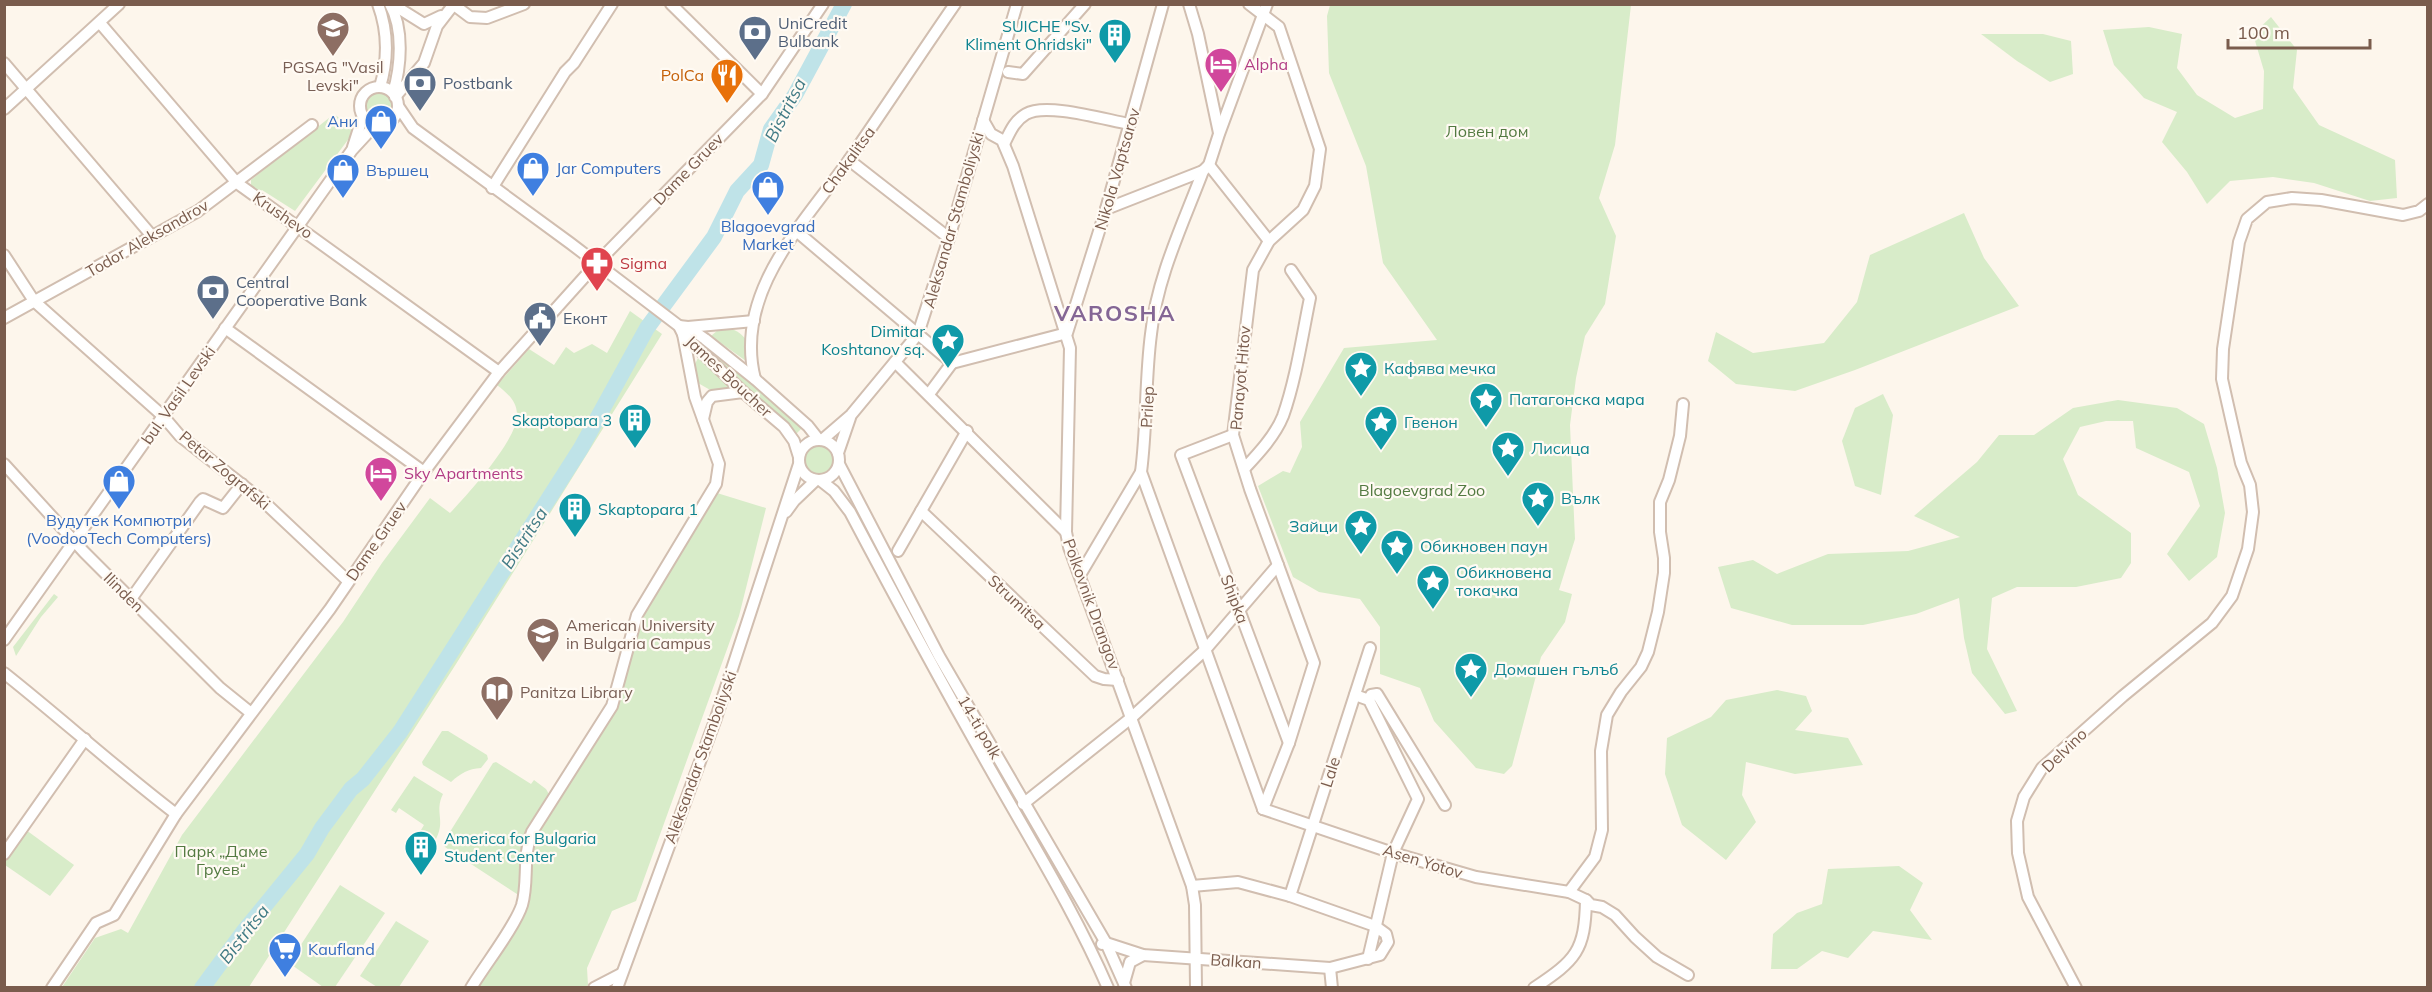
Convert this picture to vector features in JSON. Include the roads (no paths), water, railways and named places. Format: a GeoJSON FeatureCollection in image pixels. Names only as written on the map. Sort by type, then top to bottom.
{"type":"FeatureCollection","features":[{"type":"Feature","properties":{"kind":"street"},"geometry":{"type":"LineString","coordinates":[[4,109],[119,4]]}},
{"type":"Feature","properties":{"kind":"street"},"geometry":{"type":"LineString","coordinates":[[378,4],[386,32],[384,71],[380,87]]}},
{"type":"Feature","properties":{"kind":"street"},"geometry":{"type":"LineString","coordinates":[[391,4],[424,24],[430,23],[452,7]]}},
{"type":"Feature","properties":{"kind":"street"},"geometry":{"type":"LineString","coordinates":[[382,123],[395,116],[399,71],[398,29],[391,4]]}},
{"type":"Feature","properties":{"kind":"street"},"geometry":{"type":"LineString","coordinates":[[452,7],[470,17],[487,18],[524,4]]}},
{"type":"Feature","properties":{"kind":"street"},"geometry":{"type":"LineString","coordinates":[[492,188],[565,72],[574,63],[612,4]]}},
{"type":"Feature","properties":{"kind":"street"},"geometry":{"type":"LineString","coordinates":[[671,4],[762,94]]}},
{"type":"Feature","properties":{"kind":"street","name":"Dame Gruev"},"geometry":{"type":"LineString","coordinates":[[52,987],[96,923],[114,915],[176,814],[330,609],[424,472],[499,372],[597,263],[762,94],[823,4]]}},
{"type":"Feature","properties":{"kind":"street","name":"Chakalitsa"},"geometry":{"type":"LineString","coordinates":[[755,379],[752,351],[754,321],[763,290],[795,230],[849,160],[955,4]]}},
{"type":"Feature","properties":{"kind":"street","name":"Aleksandar Stamboliyski"},"geometry":{"type":"LineString","coordinates":[[820,440],[851,415],[918,334],[950,238],[1017,4]]}},
{"type":"Feature","properties":{"kind":"street"},"geometry":{"type":"LineString","coordinates":[[1008,72],[1023,74],[1085,4]]}},
{"type":"Feature","properties":{"kind":"street","name":"Nikola Vaptsarov"},"geometry":{"type":"LineString","coordinates":[[1067,333],[1106,208],[1162,4]]}},
{"type":"Feature","properties":{"kind":"street"},"geometry":{"type":"LineString","coordinates":[[1189,4],[1198,34],[1219,134]]}},
{"type":"Feature","properties":{"kind":"street","name":"Panayot Hitov"},"geometry":{"type":"LineString","coordinates":[[1249,4],[1265,9],[1279,27],[1320,149],[1315,186],[1304,210],[1269,240],[1253,270],[1233,435],[1314,663],[1289,743],[1263,809]]}},
{"type":"Feature","properties":{"kind":"street"},"geometry":{"type":"LineString","coordinates":[[395,98],[424,63],[437,26],[452,7]]}},
{"type":"Feature","properties":{"kind":"street","name":"Prilep"},"geometry":{"type":"LineString","coordinates":[[1263,809],[1141,472],[1146,430],[1151,333],[1164,273],[1265,9]]}},
{"type":"Feature","properties":{"kind":"street","name":"Krushevo"},"geometry":{"type":"LineString","coordinates":[[100,23],[237,183],[499,372]]}},
{"type":"Feature","properties":{"kind":"street"},"geometry":{"type":"LineString","coordinates":[[4,63],[152,236]]}},
{"type":"Feature","properties":{"kind":"street"},"geometry":{"type":"LineString","coordinates":[[380,87],[395,98],[413,128],[683,329],[754,321]]}},
{"type":"Feature","properties":{"kind":"street"},"geometry":{"type":"LineString","coordinates":[[380,87],[368,90],[361,99],[363,116],[382,123],[413,128]]}},
{"type":"Feature","properties":{"kind":"street"},"geometry":{"type":"LineString","coordinates":[[1004,144],[1013,125],[1028,113],[1047,110],[1130,124]]}},
{"type":"Feature","properties":{"kind":"street","name":"bul. Vasil Levski"},"geometry":{"type":"LineString","coordinates":[[352,150],[363,116]]}},
{"type":"Feature","properties":{"kind":"street","name":"Polkovnik Drangov"},"geometry":{"type":"LineString","coordinates":[[983,120],[991,134],[999,137],[1004,144],[1013,166],[1067,333],[1071,366],[1066,532],[1192,886],[1195,905],[1196,987]]}},
{"type":"Feature","properties":{"kind":"street","name":"bul. Vasil Levski"},"geometry":{"type":"LineString","coordinates":[[4,640],[352,150],[382,123]]}},
{"type":"Feature","properties":{"kind":"street","name":"Todor Aleksandrov"},"geometry":{"type":"LineString","coordinates":[[4,318],[198,211],[312,125]]}},
{"type":"Feature","properties":{"kind":"street"},"geometry":{"type":"LineString","coordinates":[[849,160],[950,238]]}},
{"type":"Feature","properties":{"kind":"street"},"geometry":{"type":"LineString","coordinates":[[1106,208],[1206,168],[1269,240]]}},
{"type":"Feature","properties":{"kind":"street","name":"Delvino"},"geometry":{"type":"LineString","coordinates":[[2076,987],[2028,897],[2018,842],[2017,821],[2024,797],[2042,768],[2123,696],[2212,623],[2232,596],[2248,549],[2253,512],[2250,485],[2241,463],[2222,379],[2226,318],[2239,242],[2247,219],[2267,202],[2292,198],[2321,200],[2403,215],[2419,211],[2427,204]]}},
{"type":"Feature","properties":{"kind":"street"},"geometry":{"type":"LineString","coordinates":[[795,230],[952,363]]}},
{"type":"Feature","properties":{"kind":"street","name":"Petar Zografski"},"geometry":{"type":"LineString","coordinates":[[4,255],[34,301],[163,416],[180,436],[242,484],[348,581]]}},
{"type":"Feature","properties":{"kind":"street"},"geometry":{"type":"LineString","coordinates":[[1244,469],[1273,434],[1282,418],[1298,356],[1310,297],[1291,270]]}},
{"type":"Feature","properties":{"kind":"street"},"geometry":{"type":"LineString","coordinates":[[691,378],[699,348],[705,339],[726,324]]}},
{"type":"Feature","properties":{"kind":"street"},"geometry":{"type":"LineString","coordinates":[[726,324],[748,333],[752,351]]}},
{"type":"Feature","properties":{"kind":"street"},"geometry":{"type":"LineString","coordinates":[[225,328],[424,472]]}},
{"type":"Feature","properties":{"kind":"street"},"geometry":{"type":"LineString","coordinates":[[471,987],[520,912],[524,891],[526,849],[531,832],[612,706],[633,624],[716,484],[719,464],[703,422],[691,378],[683,329]]}},
{"type":"Feature","properties":{"kind":"street","name":"James Boucher"},"geometry":{"type":"LineString","coordinates":[[683,329],[705,339],[755,379],[808,426],[820,440]]}},
{"type":"Feature","properties":{"kind":"street","name":"James Boucher"},"geometry":{"type":"LineString","coordinates":[[683,329],[743,392],[784,427],[794,441],[799,461]]}},
{"type":"Feature","properties":{"kind":"street"},"geometry":{"type":"LineString","coordinates":[[929,394],[952,363],[1067,333]]}},
{"type":"Feature","properties":{"kind":"street"},"geometry":{"type":"LineString","coordinates":[[895,362],[967,431],[1066,532]]}},
{"type":"Feature","properties":{"kind":"street"},"geometry":{"type":"LineString","coordinates":[[691,378],[704,392],[715,395],[743,392]]}},
{"type":"Feature","properties":{"kind":"street"},"geometry":{"type":"LineString","coordinates":[[703,422],[707,402],[715,395]]}},
{"type":"Feature","properties":{"kind":"street"},"geometry":{"type":"LineString","coordinates":[[1569,892],[1595,857],[1602,830],[1601,751],[1607,715],[1621,692],[1641,667],[1648,652],[1658,612],[1664,573],[1660,502],[1669,480],[1683,404]]}},
{"type":"Feature","properties":{"kind":"street","name":"Aleksandar Stamboliyski"},"geometry":{"type":"LineString","coordinates":[[838,453],[851,415]]}},
{"type":"Feature","properties":{"kind":"street"},"geometry":{"type":"LineString","coordinates":[[898,551],[967,431]]}},
{"type":"Feature","properties":{"kind":"street","name":"Shipka"},"geometry":{"type":"LineString","coordinates":[[1233,435],[1181,455],[1289,743]]}},
{"type":"Feature","properties":{"kind":"street"},"geometry":{"type":"LineString","coordinates":[[820,440],[830,443],[838,453],[839,464],[831,477],[818,480],[805,475],[799,461],[805,445],[820,440]]}},
{"type":"Feature","properties":{"kind":"street","name":"Aleksandar Stamboliyski"},"geometry":{"type":"LineString","coordinates":[[617,987],[716,717],[799,461]]}},
{"type":"Feature","properties":{"kind":"street","name":"14-ti polk"},"geometry":{"type":"LineString","coordinates":[[839,464],[939,656],[1023,804],[1106,943],[1125,985]]}},
{"type":"Feature","properties":{"kind":"street","name":"Ilinden"},"geometry":{"type":"LineString","coordinates":[[4,465],[74,542],[220,688],[251,713]]}},
{"type":"Feature","properties":{"kind":"street"},"geometry":{"type":"LineString","coordinates":[[1080,575],[1141,472]]}},
{"type":"Feature","properties":{"kind":"street","name":"Aleksandar Stamboliyski"},"geometry":{"type":"LineString","coordinates":[[778,525],[794,501],[818,480]]}},
{"type":"Feature","properties":{"kind":"street","name":"14-ti polk"},"geometry":{"type":"LineString","coordinates":[[818,480],[834,490],[850,512],[930,663],[1090,948],[1108,987]]}},
{"type":"Feature","properties":{"kind":"street"},"geometry":{"type":"LineString","coordinates":[[131,599],[200,502],[203,499],[207,500],[223,508],[242,484]]}},
{"type":"Feature","properties":{"kind":"street","name":"Strumitsa"},"geometry":{"type":"LineString","coordinates":[[921,512],[1095,676],[1119,680]]}},
{"type":"Feature","properties":{"kind":"street"},"geometry":{"type":"LineString","coordinates":[[1023,804],[1131,718],[1205,650],[1278,565]]}},
{"type":"Feature","properties":{"kind":"street","name":"Lale"},"geometry":{"type":"LineString","coordinates":[[1290,897],[1370,648]]}},
{"type":"Feature","properties":{"kind":"street"},"geometry":{"type":"LineString","coordinates":[[4,673],[176,814]]}},
{"type":"Feature","properties":{"kind":"street"},"geometry":{"type":"LineString","coordinates":[[1369,700],[1371,694],[1377,694],[1445,805]]}},
{"type":"Feature","properties":{"kind":"street"},"geometry":{"type":"LineString","coordinates":[[1355,695],[1369,700],[1418,799],[1393,853],[1368,959]]}},
{"type":"Feature","properties":{"kind":"street"},"geometry":{"type":"LineString","coordinates":[[4,854],[85,739]]}},
{"type":"Feature","properties":{"kind":"street","name":"Asen Yotov"},"geometry":{"type":"LineString","coordinates":[[1263,809],[1393,853],[1476,877],[1569,892],[1615,915],[1635,938],[1657,957],[1688,975]]}},
{"type":"Feature","properties":{"kind":"street"},"geometry":{"type":"LineString","coordinates":[[1192,886],[1238,882],[1375,926],[1386,934],[1389,942],[1380,955],[1368,959]]}},
{"type":"Feature","properties":{"kind":"street"},"geometry":{"type":"LineString","coordinates":[[1534,987],[1561,970],[1577,953],[1585,929],[1586,900]]}},
{"type":"Feature","properties":{"kind":"street"},"geometry":{"type":"LineString","coordinates":[[1090,948],[1106,943]]}},
{"type":"Feature","properties":{"kind":"street","name":"Balkan"},"geometry":{"type":"LineString","coordinates":[[1106,943],[1143,955],[1330,968],[1368,959]]}},
{"type":"Feature","properties":{"kind":"street"},"geometry":{"type":"LineString","coordinates":[[1125,985],[1130,962],[1143,955]]}},
{"type":"Feature","properties":{"kind":"street"},"geometry":{"type":"LineString","coordinates":[[1330,968],[1332,987]]}},
{"type":"Feature","properties":{"kind":"street"},"geometry":{"type":"LineString","coordinates":[[594,987],[621,974]]}},
{"type":"Feature","properties":{"kind":"waterway","name":"Bistritsa"},"geometry":{"type":"LineString","coordinates":[[202,988],[244,931],[307,854],[322,828],[351,789],[363,779],[400,732],[581,448],[647,328],[714,237],[737,191],[761,165],[771,129],[795,95],[844,4]]}},
{"type":"Feature","properties":{"kind":"place","name":"PGSAG \"Vasil Levski\""},"geometry":{"type":"Point","coordinates":[333,57]}},
{"type":"Feature","properties":{"kind":"place","name":"UniCredit Bulbank"},"geometry":{"type":"Point","coordinates":[755,61]}},
{"type":"Feature","properties":{"kind":"place","name":"SUICHE \"Sv. Kliment Ohridski\""},"geometry":{"type":"Point","coordinates":[1115,64]}},
{"type":"Feature","properties":{"kind":"place","name":"Alpha"},"geometry":{"type":"Point","coordinates":[1221,93]}},
{"type":"Feature","properties":{"kind":"place","name":"PolCa"},"geometry":{"type":"Point","coordinates":[727,104]}},
{"type":"Feature","properties":{"kind":"place","name":"Postbank"},"geometry":{"type":"Point","coordinates":[420,112]}},
{"type":"Feature","properties":{"kind":"place","name":"Ани"},"geometry":{"type":"Point","coordinates":[381,150]}},
{"type":"Feature","properties":{"kind":"place","name":"Jar Computers"},"geometry":{"type":"Point","coordinates":[533,197]}},
{"type":"Feature","properties":{"kind":"place","name":"Вършец"},"geometry":{"type":"Point","coordinates":[343,199]}},
{"type":"Feature","properties":{"kind":"place","name":"Blagoevgrad Market"},"geometry":{"type":"Point","coordinates":[768,216]}},
{"type":"Feature","properties":{"kind":"place","name":"Sigma"},"geometry":{"type":"Point","coordinates":[597,292]}},
{"type":"Feature","properties":{"kind":"place","name":"Central Cooperative Bank"},"geometry":{"type":"Point","coordinates":[213,320]}},
{"type":"Feature","properties":{"kind":"place","name":"Еконт"},"geometry":{"type":"Point","coordinates":[540,347]}},
{"type":"Feature","properties":{"kind":"place","name":"Dimitar Koshtanov sq."},"geometry":{"type":"Point","coordinates":[948,369]}},
{"type":"Feature","properties":{"kind":"place","name":"Кафява мечка"},"geometry":{"type":"Point","coordinates":[1361,397]}},
{"type":"Feature","properties":{"kind":"place","name":"Патагонска мара"},"geometry":{"type":"Point","coordinates":[1486,428]}},
{"type":"Feature","properties":{"kind":"place","name":"Skaptopara 3"},"geometry":{"type":"Point","coordinates":[635,449]}},
{"type":"Feature","properties":{"kind":"place","name":"Гвенон"},"geometry":{"type":"Point","coordinates":[1381,451]}},
{"type":"Feature","properties":{"kind":"place","name":"Лисица"},"geometry":{"type":"Point","coordinates":[1508,477]}},
{"type":"Feature","properties":{"kind":"place","name":"Sky Apartments"},"geometry":{"type":"Point","coordinates":[381,502]}},
{"type":"Feature","properties":{"kind":"place","name":"Вудутек Компютри (VoodooTech Computers)"},"geometry":{"type":"Point","coordinates":[119,510]}},
{"type":"Feature","properties":{"kind":"place","name":"Вълк"},"geometry":{"type":"Point","coordinates":[1538,527]}},
{"type":"Feature","properties":{"kind":"place","name":"Skaptopara 1"},"geometry":{"type":"Point","coordinates":[575,538]}},
{"type":"Feature","properties":{"kind":"place","name":"Зайци"},"geometry":{"type":"Point","coordinates":[1361,555]}},
{"type":"Feature","properties":{"kind":"place","name":"Обикновен паун"},"geometry":{"type":"Point","coordinates":[1397,575]}},
{"type":"Feature","properties":{"kind":"place","name":"Обикновена токачка"},"geometry":{"type":"Point","coordinates":[1433,610]}},
{"type":"Feature","properties":{"kind":"place","name":"American University in Bulgaria Campus"},"geometry":{"type":"Point","coordinates":[543,663]}},
{"type":"Feature","properties":{"kind":"place","name":"Домашен гълъб"},"geometry":{"type":"Point","coordinates":[1471,698]}},
{"type":"Feature","properties":{"kind":"place","name":"Panitza Library"},"geometry":{"type":"Point","coordinates":[497,721]}},
{"type":"Feature","properties":{"kind":"place","name":"America for Bulgaria Student Center"},"geometry":{"type":"Point","coordinates":[421,876]}},
{"type":"Feature","properties":{"kind":"place","name":"Kaufland"},"geometry":{"type":"Point","coordinates":[285,978]}},
{"type":"Feature","properties":{"kind":"district","name":"VAROSHA"},"geometry":{"type":"Point","coordinates":[1115,313]}},
{"type":"Feature","properties":{"kind":"park label","name":"Ловен дом"},"geometry":{"type":"Point","coordinates":[1487,131]}},
{"type":"Feature","properties":{"kind":"park label","name":"Blagoevgrad Zoo"},"geometry":{"type":"Point","coordinates":[1422,490]}},
{"type":"Feature","properties":{"kind":"park label","name":"Парк „Даме Груев“"},"geometry":{"type":"Point","coordinates":[221,860]}}]}
